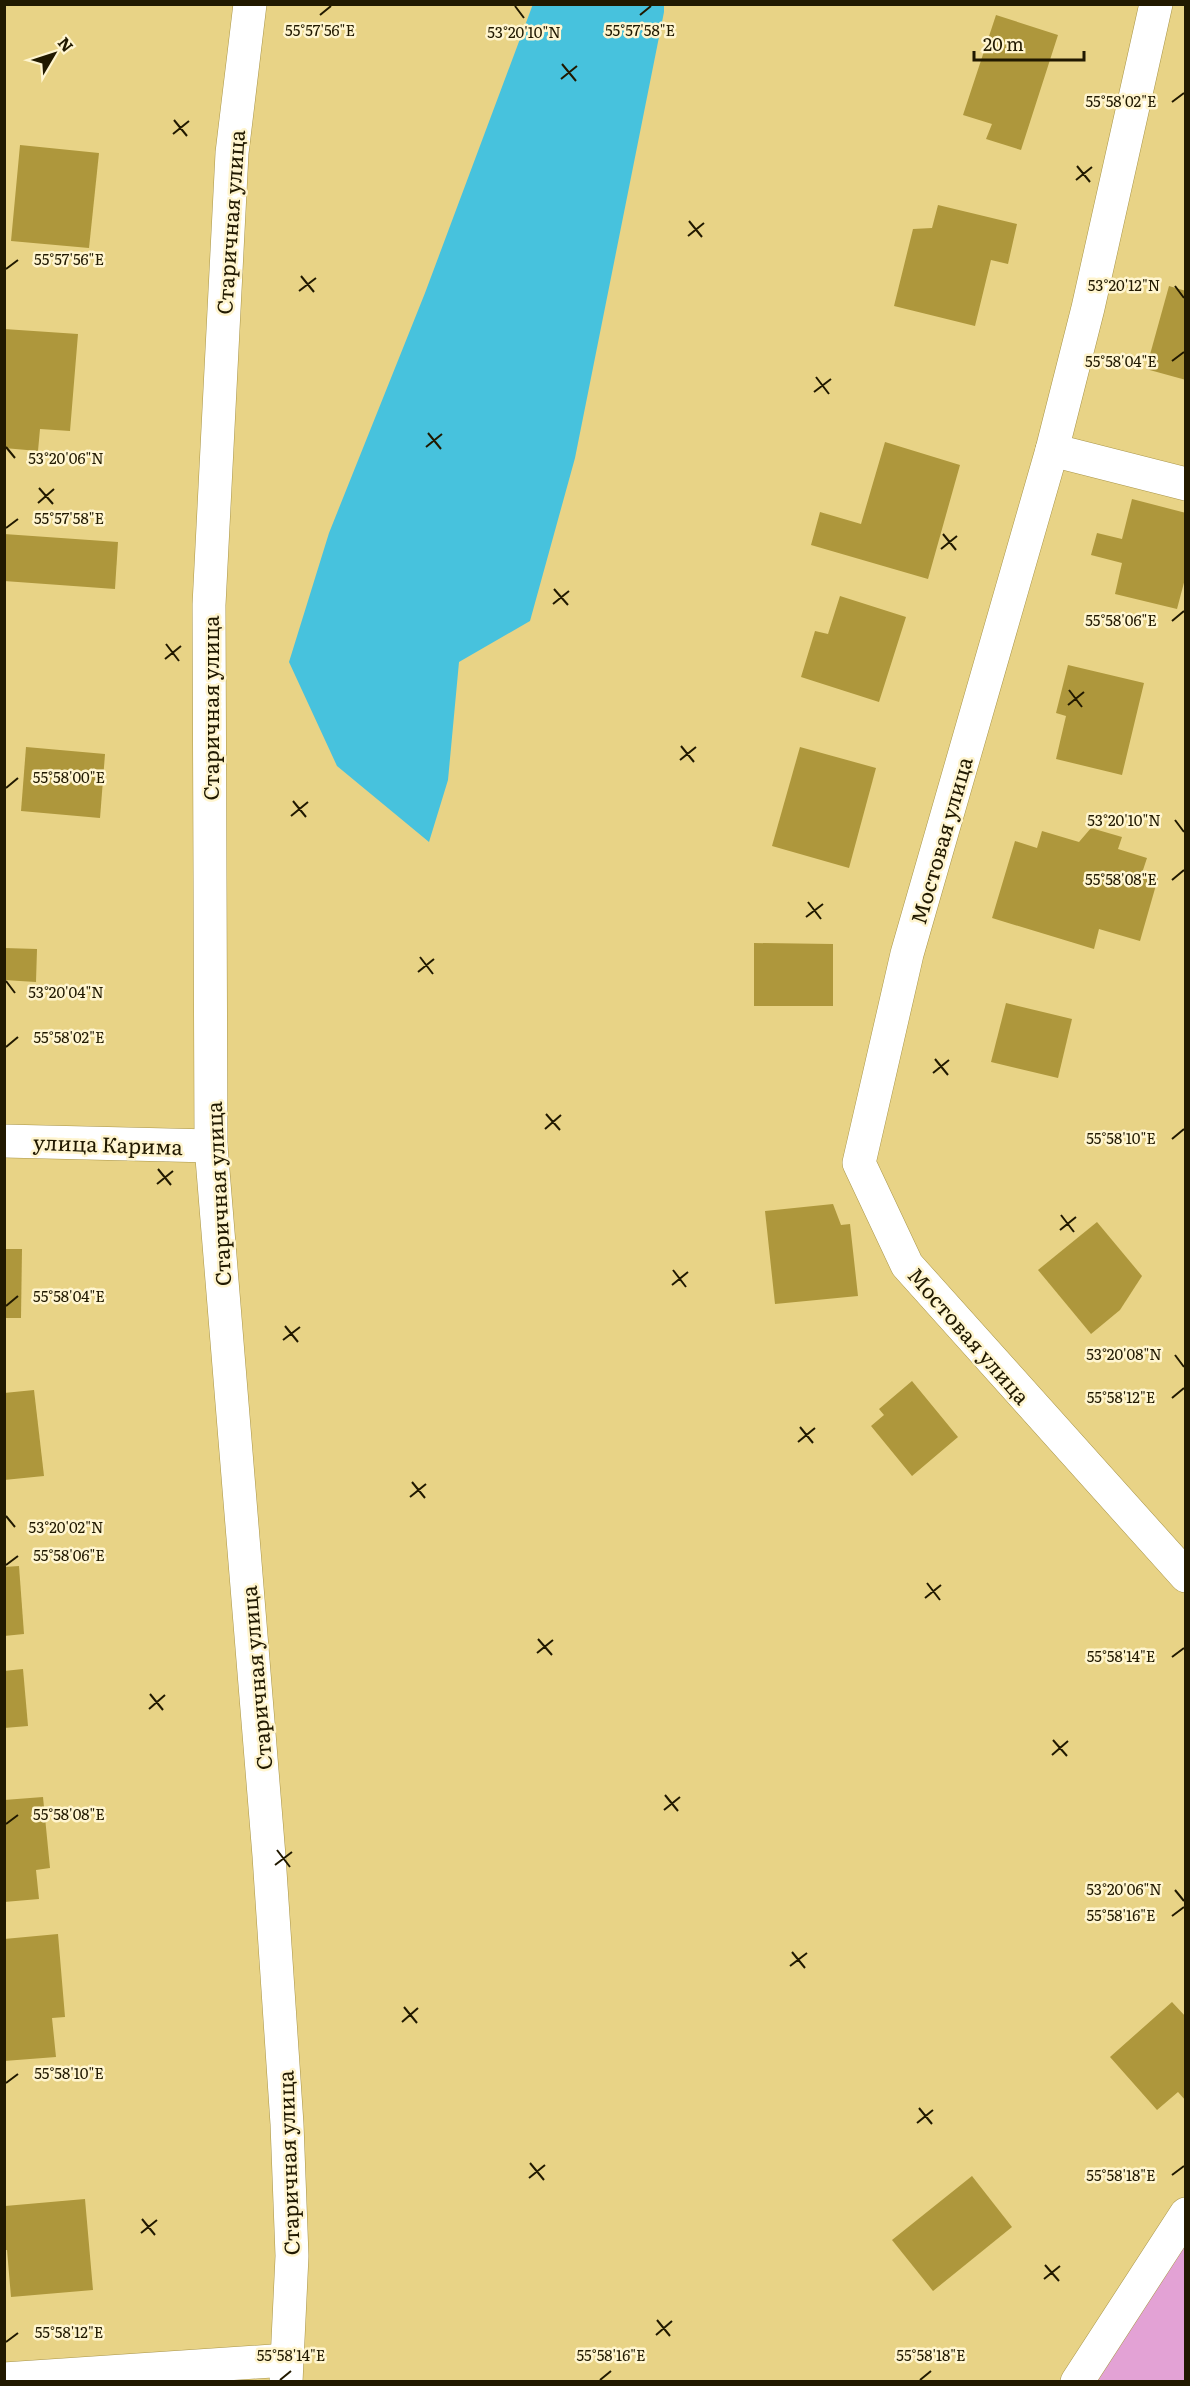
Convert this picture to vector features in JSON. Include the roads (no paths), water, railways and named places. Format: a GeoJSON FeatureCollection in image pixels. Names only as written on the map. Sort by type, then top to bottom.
{"type":"FeatureCollection","features":[{"type":"Feature","properties":{"kind":"street","name":"Старичная улица"},"geometry":{"type":"LineString","coordinates":[[250,4],[232,153],[209,604],[211,1146],[269,1856],[287,2124],[292,2256],[286,2371]]}},
{"type":"Feature","properties":{"kind":"street","name":"Мостовая улица"},"geometry":{"type":"LineString","coordinates":[[1156,4],[1088,308],[1052,450],[907,954],[859,1163],[907,1265],[1185,1576]]}},
{"type":"Feature","properties":{"kind":"street"},"geometry":{"type":"LineString","coordinates":[[1052,450],[1185,484]]}},
{"type":"Feature","properties":{"kind":"street","name":"улица Карима"},"geometry":{"type":"LineString","coordinates":[[4,1141],[211,1146]]}},
{"type":"Feature","properties":{"kind":"street"},"geometry":{"type":"LineString","coordinates":[[1077,2382],[1185,2214]]}},
{"type":"Feature","properties":{"kind":"street"},"geometry":{"type":"LineString","coordinates":[[4,2379],[286,2371]]}},
{"type":"Feature","properties":{"kind":"water"},"geometry":{"type":"Polygon","coordinates":[[[533,4],[664,5],[664,12],[575,458],[530,621],[459,662],[448,780],[429,842],[337,766],[289,662],[329,533],[425,293],[533,4]]]}}]}
